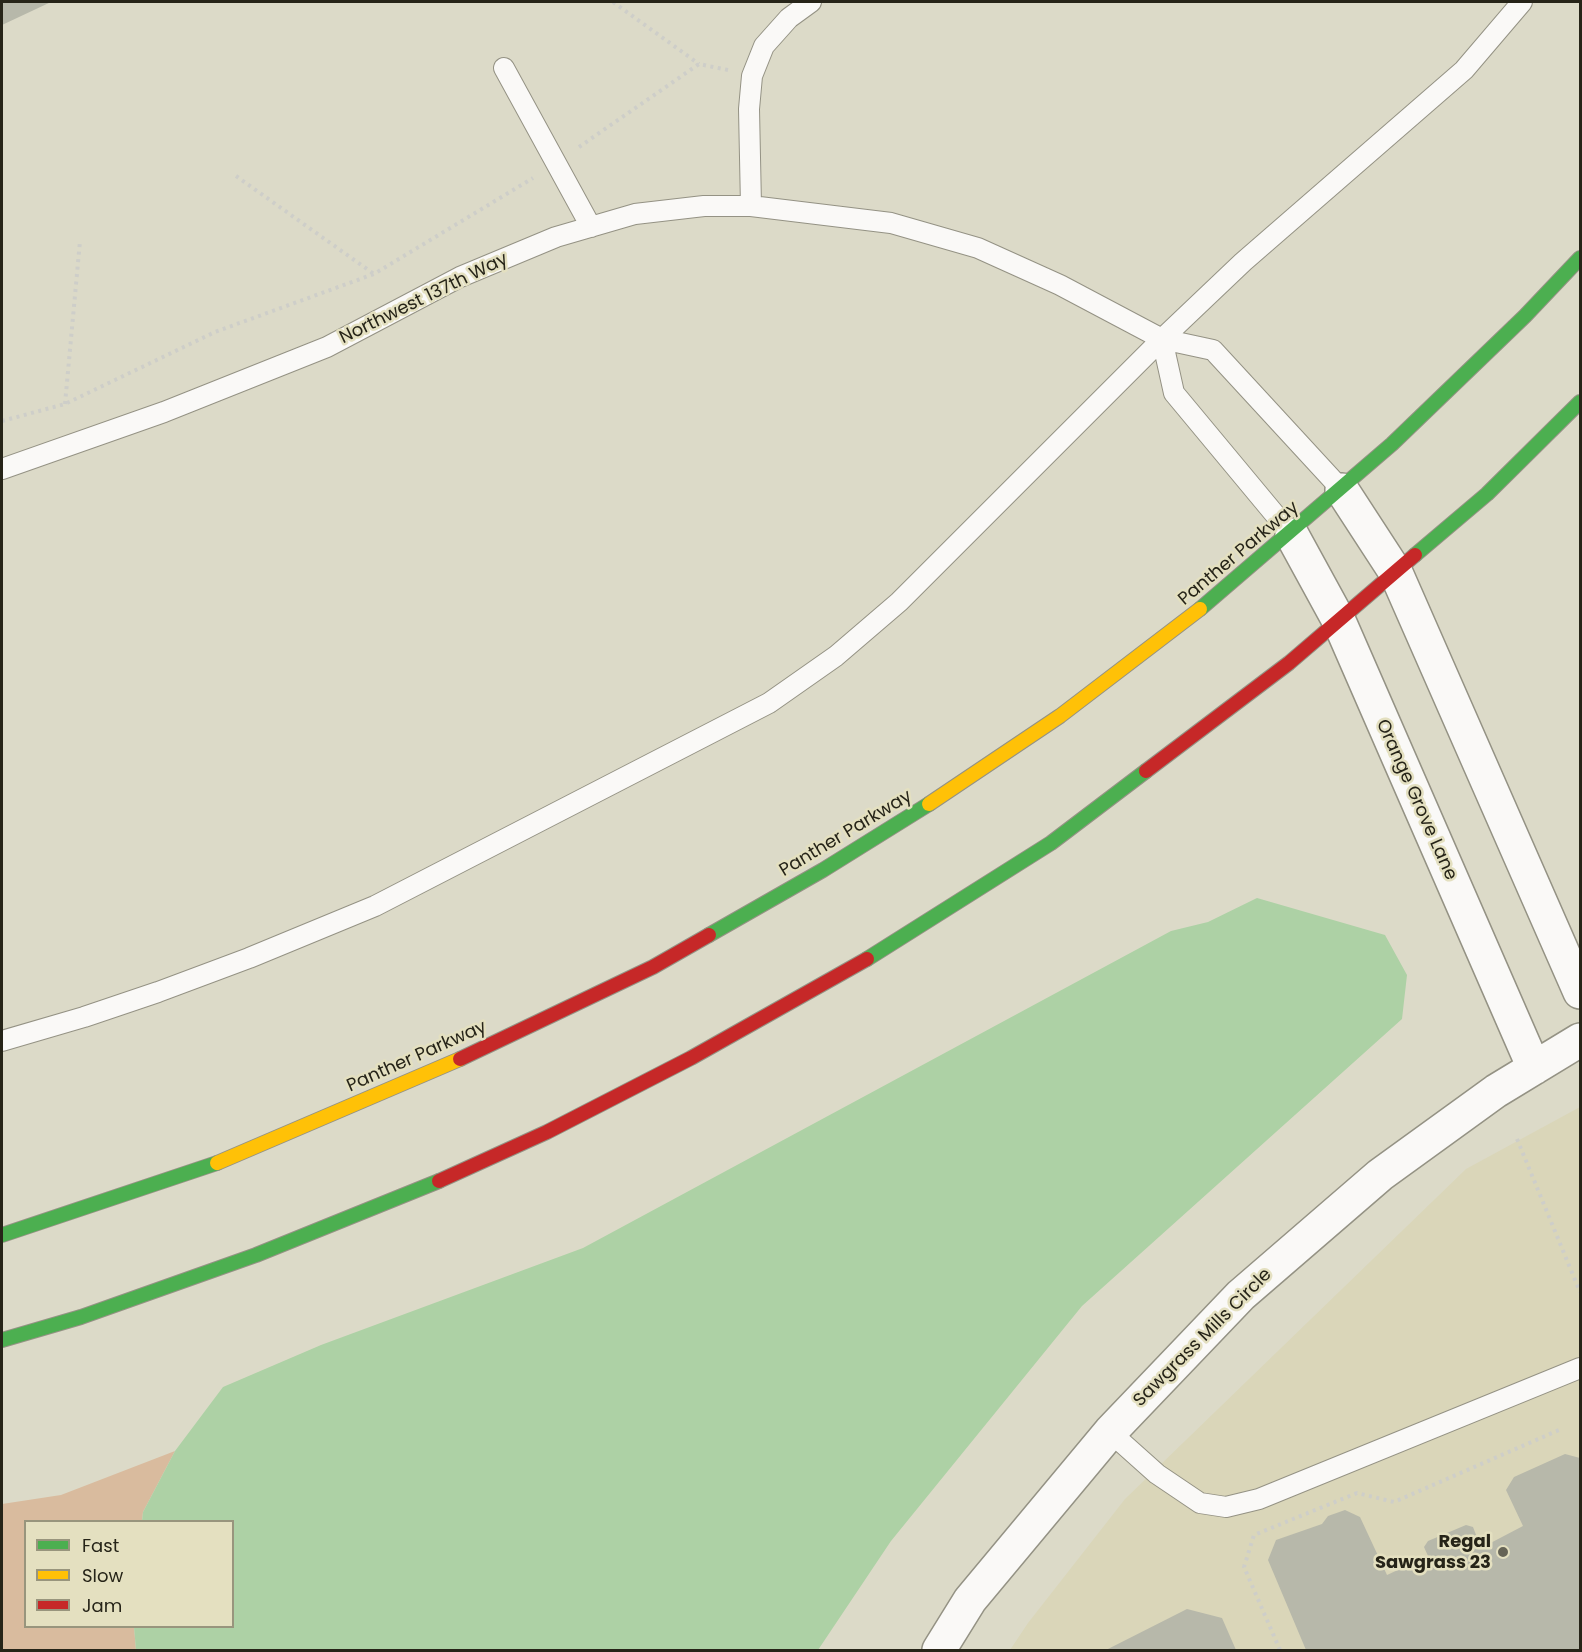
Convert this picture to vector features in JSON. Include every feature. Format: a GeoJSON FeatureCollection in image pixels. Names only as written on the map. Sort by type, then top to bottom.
{"type":"FeatureCollection","features":[{"type":"Feature","properties":{"kind":"main road","name":"Panther Parkway"},"geometry":{"type":"LineString","coordinates":[[2,1235],[62,1217],[235,1157],[426,1075],[653,967],[823,870],[966,781],[1151,649],[1292,535],[1525,316],[1581,258]]}},
{"type":"Feature","properties":{"kind":"main road"},"geometry":{"type":"LineString","coordinates":[[2,1340],[175,1284],[359,1214],[547,1132],[691,1058],[890,947],[1051,843],[1215,722],[1396,573],[1486,494],[1581,402]]}},
{"type":"Feature","properties":{"kind":"street"},"geometry":{"type":"LineString","coordinates":[[1341,490],[1396,573],[1581,992]]}},
{"type":"Feature","properties":{"kind":"street","name":"Orange Grove Lane"},"geometry":{"type":"LineString","coordinates":[[1292,535],[1339,621],[1534,1068]]}},
{"type":"Feature","properties":{"kind":"street","name":"Sawgrass Mills Circle"},"geometry":{"type":"LineString","coordinates":[[939,1650],[970,1600],[1110,1432],[1258,1280],[1380,1175],[1496,1091],[1581,1040]]}},
{"type":"Feature","properties":{"kind":"lane"},"geometry":{"type":"LineString","coordinates":[[750,206],[749,109],[752,76],[764,46],[789,18],[811,2]]}},
{"type":"Feature","properties":{"kind":"lane"},"geometry":{"type":"LineString","coordinates":[[2,1041],[84,1017],[168,988],[249,958],[375,906],[769,703],[836,656],[899,602],[1162,339],[1243,262],[1464,70],[1522,2]]}},
{"type":"Feature","properties":{"kind":"lane"},"geometry":{"type":"LineString","coordinates":[[504,68],[591,227]]}},
{"type":"Feature","properties":{"kind":"lane","name":"Northwest 137th Way"},"geometry":{"type":"LineString","coordinates":[[2,469],[164,412],[327,347],[460,277],[555,237],[634,214],[704,206],[750,206],[891,223],[978,248],[1060,285],[1162,339],[1213,350],[1341,490]]}},
{"type":"Feature","properties":{"kind":"lane"},"geometry":{"type":"LineString","coordinates":[[1162,339],[1174,393],[1292,535]]}},
{"type":"Feature","properties":{"kind":"lane"},"geometry":{"type":"LineString","coordinates":[[1110,1432],[1157,1474],[1200,1503],[1226,1507],[1259,1499],[1581,1368]]}},
{"type":"Feature","properties":{"kind":"path"},"geometry":{"type":"LineString","coordinates":[[613,2],[699,64],[752,76]]}},
{"type":"Feature","properties":{"kind":"path"},"geometry":{"type":"LineString","coordinates":[[2,421],[65,404],[214,332],[374,274],[557,163],[699,64]]}},
{"type":"Feature","properties":{"kind":"path"},"geometry":{"type":"LineString","coordinates":[[236,176],[374,274]]}},
{"type":"Feature","properties":{"kind":"path"},"geometry":{"type":"LineString","coordinates":[[65,404],[80,241]]}},
{"type":"Feature","properties":{"kind":"path"},"geometry":{"type":"LineString","coordinates":[[1517,1139],[1581,1292]]}},
{"type":"Feature","properties":{"kind":"path"},"geometry":{"type":"LineString","coordinates":[[1280,1650],[1244,1568],[1254,1535],[1357,1493],[1394,1502],[1559,1430]]}},
{"type":"Feature","properties":{"kind":"shaded area"},"geometry":{"type":"Polygon","coordinates":[[[1257,898],[1385,935],[1407,975],[1402,1019],[1082,1306],[891,1541],[818,1650],[136,1650],[134,1628],[234,1628],[234,1520],[142,1520],[143,1512],[175,1451],[223,1387],[321,1345],[583,1248],[1171,931],[1208,922],[1257,898]]]}},
{"type":"Feature","properties":{"kind":"shaded area"},"geometry":{"type":"Polygon","coordinates":[[[1580,1107],[1580,1650],[1010,1650],[1028,1623],[1125,1499],[1466,1169],[1580,1107]]]}},
{"type":"Feature","properties":{"kind":"shaded area"},"geometry":{"type":"Polygon","coordinates":[[[175,1451],[143,1512],[142,1520],[24,1520],[24,1628],[134,1628],[136,1650],[2,1650],[2,1504],[61,1495],[175,1451]]]}},
{"type":"Feature","properties":{"kind":"building"},"geometry":{"type":"Polygon","coordinates":[[[2,2],[51,2],[2,25],[2,2]]]}},
{"type":"Feature","properties":{"kind":"building","name":"Regal Sawgrass 23"},"geometry":{"type":"Polygon","coordinates":[[[1565,1454],[1580,1458],[1580,1650],[1306,1650],[1268,1560],[1276,1540],[1322,1524],[1328,1516],[1345,1510],[1360,1517],[1387,1575],[1428,1556],[1424,1547],[1428,1541],[1466,1525],[1473,1527],[1481,1548],[1523,1526],[1506,1490],[1514,1477],[1565,1454]]]}},
{"type":"Feature","properties":{"kind":"building"},"geometry":{"type":"Polygon","coordinates":[[[1187,1609],[1222,1618],[1236,1650],[1106,1650],[1187,1609]]]}},
{"type":"Feature","properties":{"kind":"traffic: fast"},"geometry":{"type":"LineString","coordinates":[[1200,609],[1392,444],[1525,316],[1580,258]]}},
{"type":"Feature","properties":{"kind":"traffic: fast"},"geometry":{"type":"LineString","coordinates":[[1415,555],[1487,494],[1580,402]]}},
{"type":"Feature","properties":{"kind":"traffic: fast"},"geometry":{"type":"LineString","coordinates":[[867,959],[1051,843],[1146,771]]}},
{"type":"Feature","properties":{"kind":"traffic: fast"},"geometry":{"type":"LineString","coordinates":[[709,935],[823,870],[929,804]]}},
{"type":"Feature","properties":{"kind":"traffic: fast"},"geometry":{"type":"LineString","coordinates":[[2,1235],[217,1163]]}},
{"type":"Feature","properties":{"kind":"traffic: fast"},"geometry":{"type":"LineString","coordinates":[[2,1340],[81,1317],[256,1255],[439,1181]]}},
{"type":"Feature","properties":{"kind":"traffic: slow"},"geometry":{"type":"LineString","coordinates":[[929,804],[1060,716],[1200,609]]}},
{"type":"Feature","properties":{"kind":"traffic: slow"},"geometry":{"type":"LineString","coordinates":[[217,1163],[460,1059]]}},
{"type":"Feature","properties":{"kind":"traffic: jam"},"geometry":{"type":"LineString","coordinates":[[1146,771],[1289,663],[1415,555]]}},
{"type":"Feature","properties":{"kind":"traffic: jam"},"geometry":{"type":"LineString","coordinates":[[460,1059],[653,967],[709,935]]}},
{"type":"Feature","properties":{"kind":"traffic: jam"},"geometry":{"type":"LineString","coordinates":[[439,1181],[547,1132],[691,1058],[867,959]]}},
{"type":"Feature","properties":{"kind":"place","name":"Regal Sawgrass 23"},"geometry":{"type":"Point","coordinates":[1503,1552]}}]}
